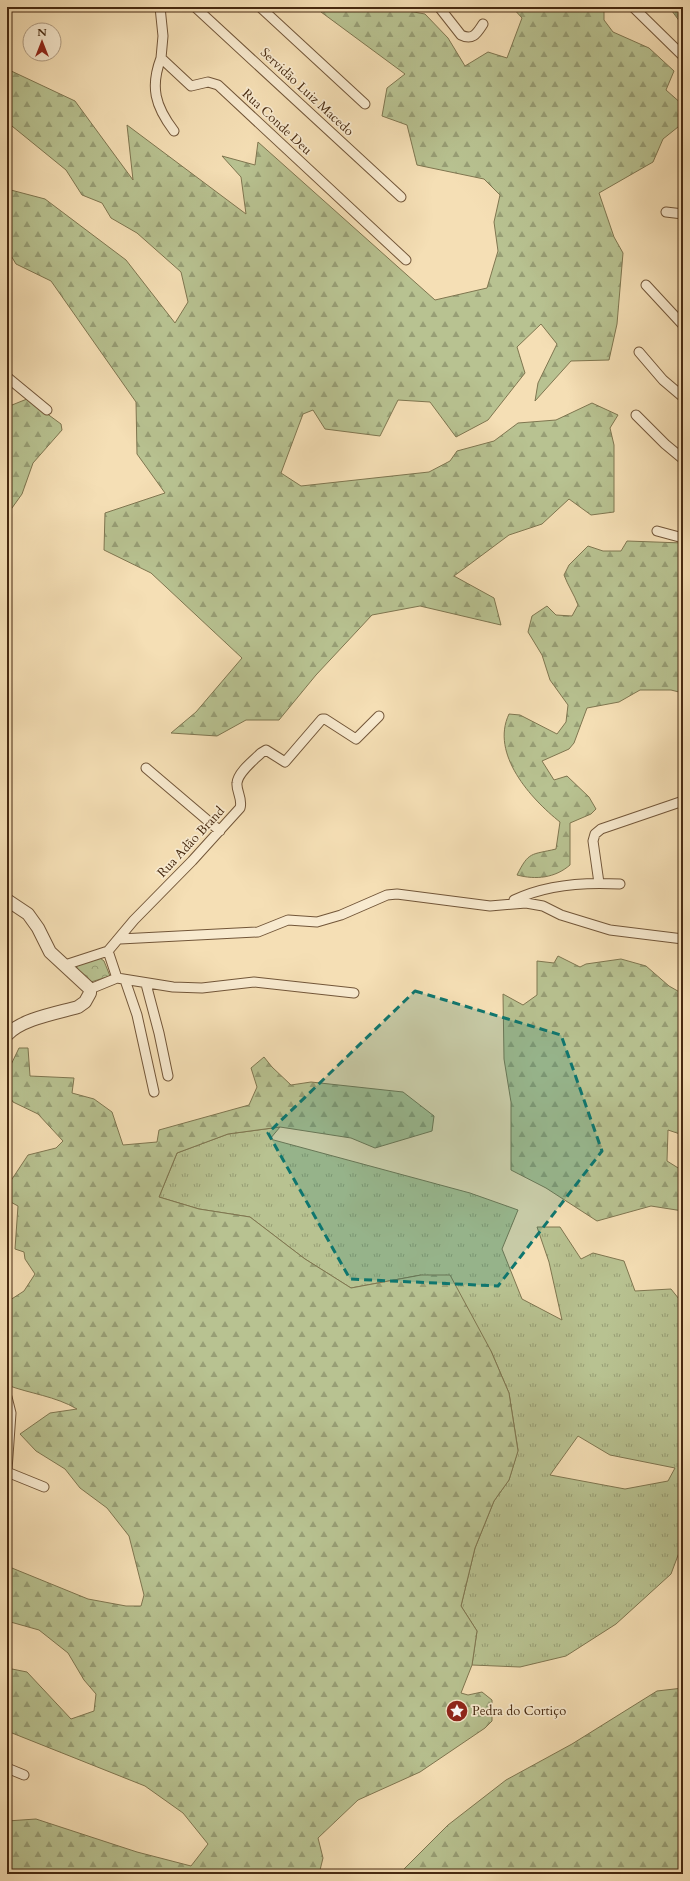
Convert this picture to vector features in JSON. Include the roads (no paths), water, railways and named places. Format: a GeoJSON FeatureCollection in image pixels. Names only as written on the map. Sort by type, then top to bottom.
{"type":"FeatureCollection","features":[{"type":"Feature","properties":{"kind":"street"},"geometry":{"type":"LineString","coordinates":[[160,7],[163,36],[161,58],[155,75],[158,101],[163,117],[174,130]]}},
{"type":"Feature","properties":{"kind":"street","name":"Servidão Luiz Macedo"},"geometry":{"type":"LineString","coordinates":[[195,7],[401,196]]}},
{"type":"Feature","properties":{"kind":"street"},"geometry":{"type":"LineString","coordinates":[[260,7],[364,104]]}},
{"type":"Feature","properties":{"kind":"street"},"geometry":{"type":"LineString","coordinates":[[438,7],[461,35],[466,38],[472,38],[476,35],[483,24]]}},
{"type":"Feature","properties":{"kind":"street"},"geometry":{"type":"LineString","coordinates":[[633,7],[683,56]]}},
{"type":"Feature","properties":{"kind":"street","name":"Rua Conde Deu"},"geometry":{"type":"LineString","coordinates":[[161,58],[191,86],[208,82],[218,85],[406,260]]}},
{"type":"Feature","properties":{"kind":"street"},"geometry":{"type":"LineString","coordinates":[[666,212],[683,214]]}},
{"type":"Feature","properties":{"kind":"street"},"geometry":{"type":"LineString","coordinates":[[646,284],[683,325]]}},
{"type":"Feature","properties":{"kind":"street"},"geometry":{"type":"LineString","coordinates":[[639,352],[663,380],[683,397]]}},
{"type":"Feature","properties":{"kind":"street"},"geometry":{"type":"LineString","coordinates":[[7,377],[46,410]]}},
{"type":"Feature","properties":{"kind":"street"},"geometry":{"type":"LineString","coordinates":[[636,415],[665,444],[683,459]]}},
{"type":"Feature","properties":{"kind":"street"},"geometry":{"type":"LineString","coordinates":[[657,531],[683,538]]}},
{"type":"Feature","properties":{"kind":"street","name":"Rua Adão Brand"},"geometry":{"type":"LineString","coordinates":[[108,951],[120,939],[134,920],[220,831],[241,804],[237,785],[238,778],[261,753],[266,750],[285,762],[322,719],[325,719],[356,739],[379,716]]}},
{"type":"Feature","properties":{"kind":"street"},"geometry":{"type":"LineString","coordinates":[[146,768],[220,831]]}},
{"type":"Feature","properties":{"kind":"street"},"geometry":{"type":"LineString","coordinates":[[599,883],[593,841],[595,834],[601,829],[683,800]]}},
{"type":"Feature","properties":{"kind":"street"},"geometry":{"type":"LineString","coordinates":[[504,905],[517,899],[548,890],[599,883],[620,884]]}},
{"type":"Feature","properties":{"kind":"street"},"geometry":{"type":"LineString","coordinates":[[120,939],[258,932],[288,920],[317,922],[341,915],[387,895],[397,894],[490,906],[526,903],[544,906],[561,915],[610,930],[683,939]]}},
{"type":"Feature","properties":{"kind":"street"},"geometry":{"type":"LineString","coordinates":[[7,900],[28,914],[38,928],[50,952],[90,989]]}},
{"type":"Feature","properties":{"kind":"street"},"geometry":{"type":"LineString","coordinates":[[65,965],[108,951],[137,1015],[154,1092]]}},
{"type":"Feature","properties":{"kind":"street"},"geometry":{"type":"LineString","coordinates":[[90,989],[121,979],[146,984],[202,988],[254,982],[354,993]]}},
{"type":"Feature","properties":{"kind":"street"},"geometry":{"type":"LineString","coordinates":[[146,984],[159,1033],[168,1076]]}},
{"type":"Feature","properties":{"kind":"street"},"geometry":{"type":"LineString","coordinates":[[9,1029],[78,1006],[85,1002],[89,997],[90,989]]}},
{"type":"Feature","properties":{"kind":"street"},"geometry":{"type":"LineString","coordinates":[[7,1397],[11,1408],[7,1471],[44,1487]]}},
{"type":"Feature","properties":{"kind":"street"},"geometry":{"type":"LineString","coordinates":[[7,1768],[24,1775]]}},
{"type":"Feature","properties":{"kind":"place","name":"Pedra do Cortiço"},"geometry":{"type":"Point","coordinates":[457,1711]}}]}
